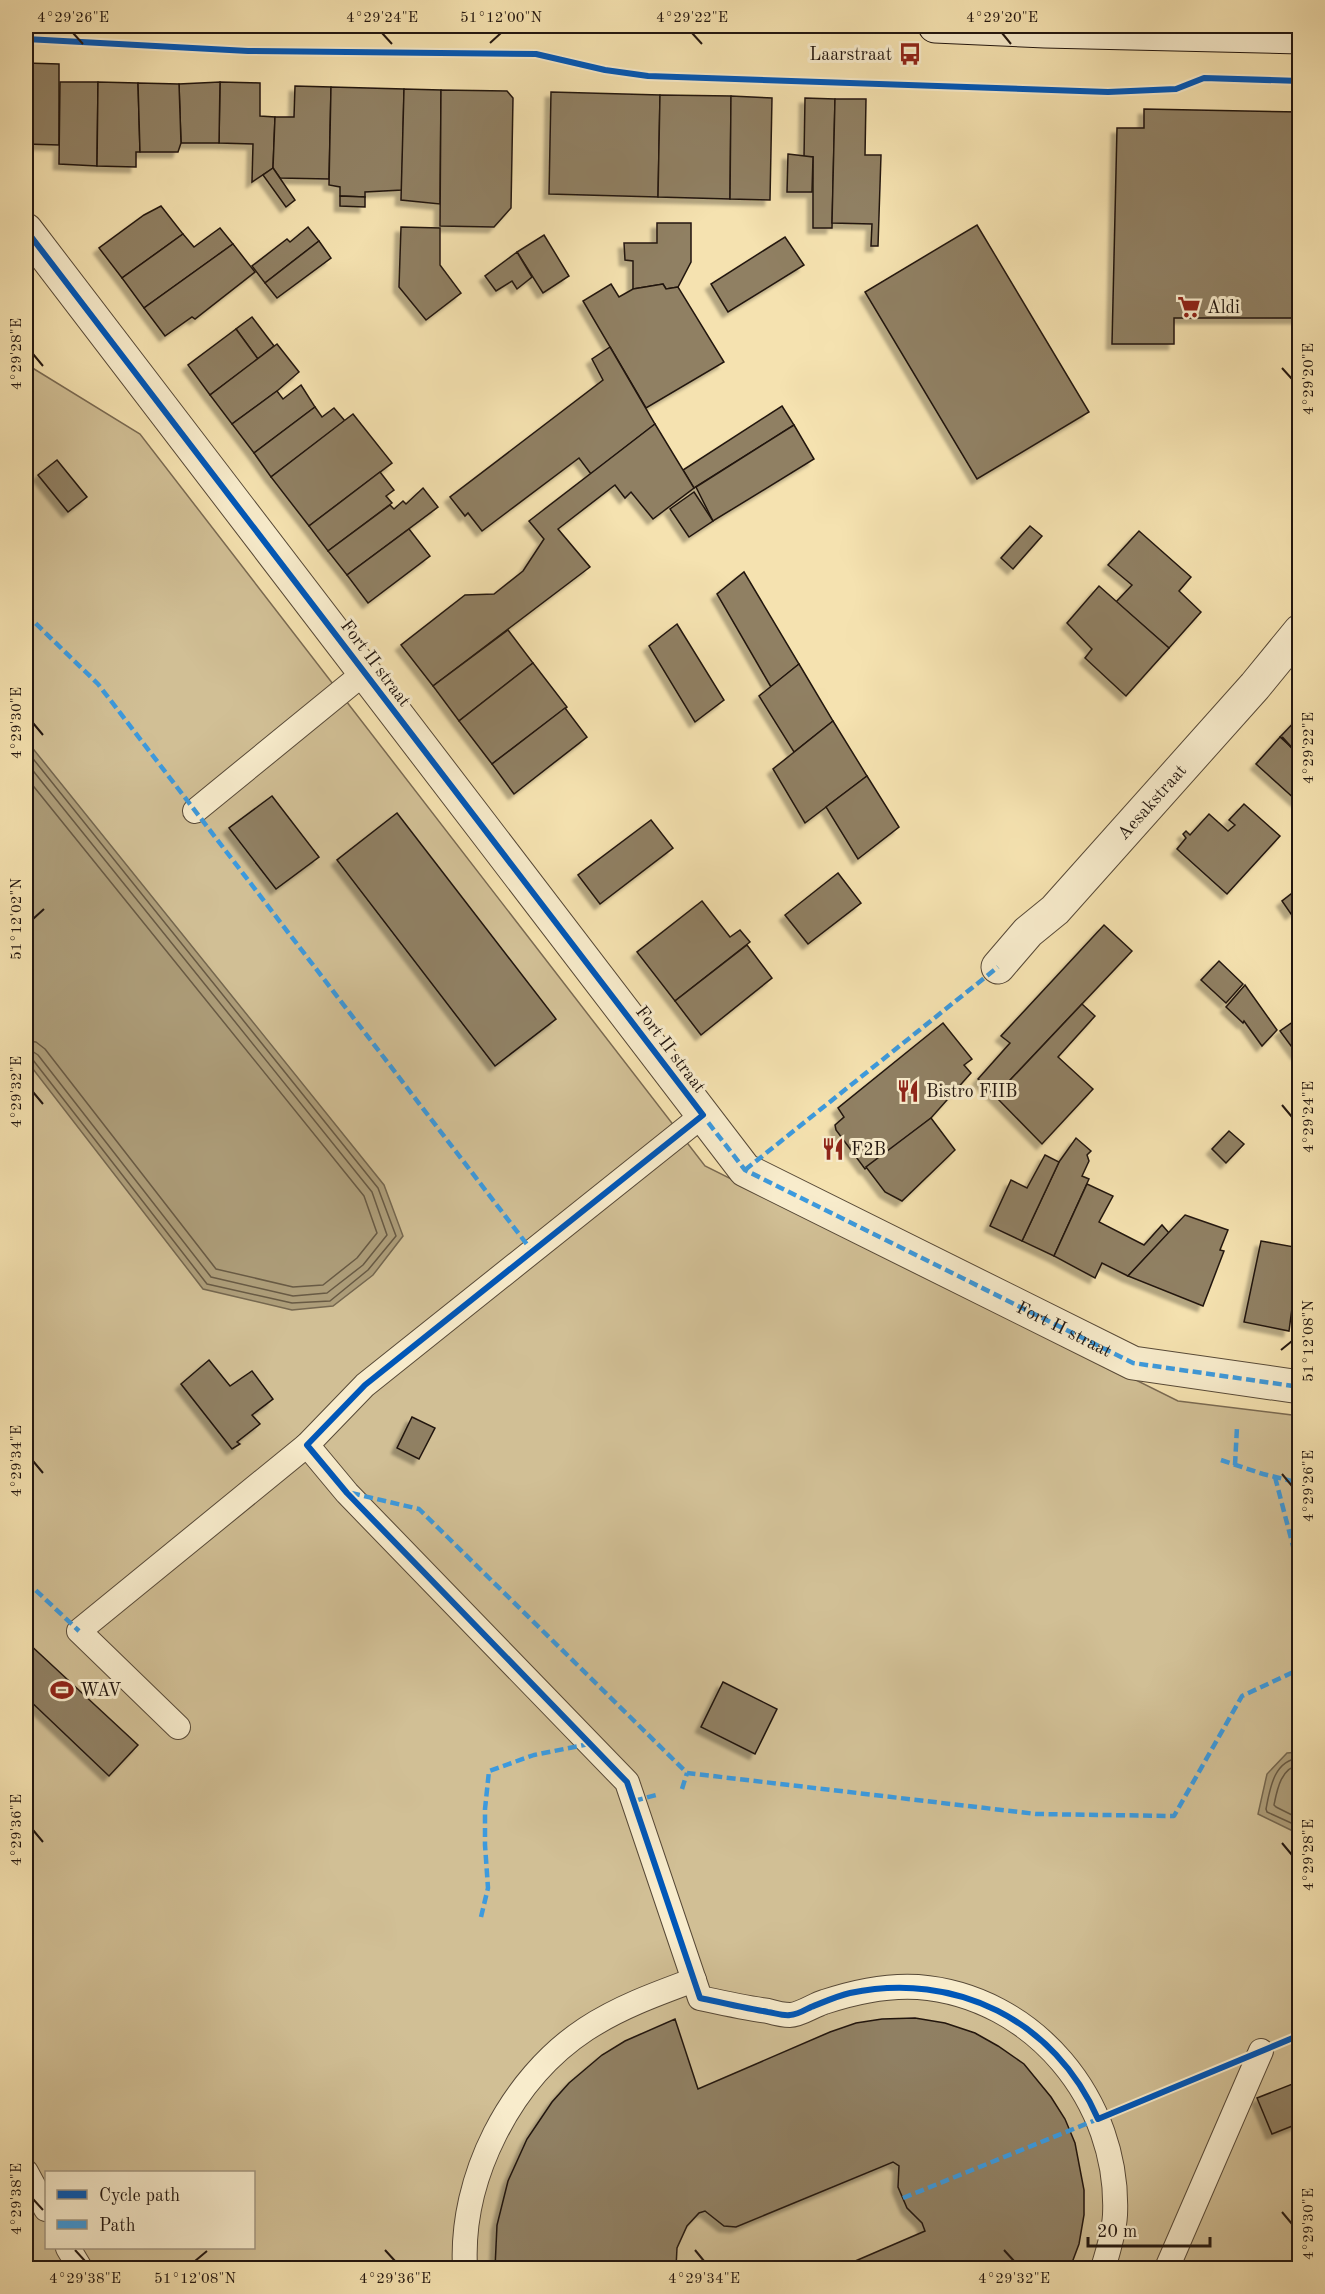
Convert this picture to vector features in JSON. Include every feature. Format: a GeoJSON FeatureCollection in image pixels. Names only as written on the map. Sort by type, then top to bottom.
{"type":"FeatureCollection","features":[{"type":"Feature","properties":{"kind":"street"},"geometry":{"type":"LineString","coordinates":[[935,26],[1299,37]]}},
{"type":"Feature","properties":{"kind":"street","name":"Fort II straat"},"geometry":{"type":"LineString","coordinates":[[26,230],[745,1170],[1133,1363],[1299,1387]]}},
{"type":"Feature","properties":{"kind":"street","name":"Aesakstraat"},"geometry":{"type":"LineString","coordinates":[[998,967],[1028,932],[1063,901],[1255,686],[1299,631]]}},
{"type":"Feature","properties":{"kind":"lane"},"geometry":{"type":"LineString","coordinates":[[195,811],[364,673]]}},
{"type":"Feature","properties":{"kind":"lane"},"geometry":{"type":"LineString","coordinates":[[178,1727],[79,1631],[307,1445],[365,1385],[703,1115]]}},
{"type":"Feature","properties":{"kind":"lane"},"geometry":{"type":"LineString","coordinates":[[307,1445],[347,1493],[627,1782],[700,1998],[792,2016],[849,1993],[917,1987],[953,1993],[987,2005],[1035,2034],[1061,2059],[1092,2105],[1104,2133],[1115,2187],[1115,2217],[1103,2268]]}},
{"type":"Feature","properties":{"kind":"lane"},"geometry":{"type":"LineString","coordinates":[[465,2268],[467,2220],[479,2171],[500,2125],[528,2083],[585,2030],[641,1999],[694,1980]]}},
{"type":"Feature","properties":{"kind":"lane"},"geometry":{"type":"LineString","coordinates":[[1167,2268],[1261,2051]]}},
{"type":"Feature","properties":{"kind":"lane"},"geometry":{"type":"LineString","coordinates":[[26,2172],[45,2207]]}},
{"type":"Feature","properties":{"kind":"lane"},"geometry":{"type":"LineString","coordinates":[[69,2249],[80,2268]]}},
{"type":"Feature","properties":{"kind":"shaded area"},"geometry":{"type":"Polygon","coordinates":[[[26,364],[140,434],[705,1166],[1178,1401],[1300,1416],[1299,2268],[26,2268],[26,364]]]}},
{"type":"Feature","properties":{"kind":"water"},"geometry":{"type":"Polygon","coordinates":[[[26,740],[384,1185],[403,1236],[373,1275],[333,1306],[292,1310],[203,1289],[26,1060],[26,740]]]}},
{"type":"Feature","properties":{"kind":"water"},"geometry":{"type":"Polygon","coordinates":[[[1300,1752],[1299,1834],[1258,1814],[1267,1774],[1287,1753],[1300,1752]]]}},
{"type":"Feature","properties":{"kind":"building"},"geometry":{"type":"Polygon","coordinates":[[[26,63],[59,64],[59,145],[26,144],[26,63]]]}},
{"type":"Feature","properties":{"kind":"building"},"geometry":{"type":"Polygon","coordinates":[[[60,82],[98,82],[97,166],[59,164],[60,82]]]}},
{"type":"Feature","properties":{"kind":"building"},"geometry":{"type":"Polygon","coordinates":[[[98,82],[138,83],[140,152],[136,152],[136,167],[97,166],[98,82]]]}},
{"type":"Feature","properties":{"kind":"building"},"geometry":{"type":"Polygon","coordinates":[[[220,82],[260,83],[260,116],[275,117],[273,168],[252,182],[253,144],[219,143],[220,82]]]}},
{"type":"Feature","properties":{"kind":"building"},"geometry":{"type":"Polygon","coordinates":[[[220,82],[219,143],[181,143],[179,84],[220,82]]]}},
{"type":"Feature","properties":{"kind":"building"},"geometry":{"type":"Polygon","coordinates":[[[138,83],[179,84],[181,143],[178,152],[140,152],[138,83]]]}},
{"type":"Feature","properties":{"kind":"building"},"geometry":{"type":"Polygon","coordinates":[[[295,86],[331,87],[329,179],[280,178],[273,168],[275,117],[294,117],[295,86]]]}},
{"type":"Feature","properties":{"kind":"building"},"geometry":{"type":"Polygon","coordinates":[[[331,87],[404,89],[402,190],[365,192],[365,197],[340,196],[340,187],[329,185],[331,87]]]}},
{"type":"Feature","properties":{"kind":"building"},"geometry":{"type":"Polygon","coordinates":[[[404,89],[441,90],[440,204],[401,200],[404,89]]]}},
{"type":"Feature","properties":{"kind":"building"},"geometry":{"type":"Polygon","coordinates":[[[441,90],[507,91],[513,98],[511,208],[494,227],[440,226],[441,90]]]}},
{"type":"Feature","properties":{"kind":"building"},"geometry":{"type":"Polygon","coordinates":[[[551,92],[660,95],[658,197],[549,194],[551,92]]]}},
{"type":"Feature","properties":{"kind":"building"},"geometry":{"type":"Polygon","coordinates":[[[660,95],[731,96],[730,199],[658,197],[660,95]]]}},
{"type":"Feature","properties":{"kind":"building"},"geometry":{"type":"Polygon","coordinates":[[[731,96],[772,98],[770,200],[730,199],[731,96]]]}},
{"type":"Feature","properties":{"kind":"building"},"geometry":{"type":"Polygon","coordinates":[[[805,98],[835,99],[832,228],[813,228],[813,157],[804,157],[805,98]]]}},
{"type":"Feature","properties":{"kind":"building"},"geometry":{"type":"Polygon","coordinates":[[[835,99],[866,99],[865,155],[881,155],[878,246],[871,246],[872,224],[832,223],[835,99]]]}},
{"type":"Feature","properties":{"kind":"building"},"geometry":{"type":"Polygon","coordinates":[[[1144,109],[1300,112],[1300,318],[1174,318],[1174,344],[1112,344],[1117,128],[1144,128],[1144,109]]]}},
{"type":"Feature","properties":{"kind":"building"},"geometry":{"type":"Polygon","coordinates":[[[788,154],[813,157],[812,192],[787,192],[788,154]]]}},
{"type":"Feature","properties":{"kind":"building"},"geometry":{"type":"Polygon","coordinates":[[[273,168],[295,200],[286,207],[263,175],[273,168]]]}},
{"type":"Feature","properties":{"kind":"building"},"geometry":{"type":"Polygon","coordinates":[[[340,196],[365,197],[365,207],[340,206],[340,196]]]}},
{"type":"Feature","properties":{"kind":"building"},"geometry":{"type":"Polygon","coordinates":[[[161,206],[183,234],[122,278],[99,248],[144,215],[161,206]]]}},
{"type":"Feature","properties":{"kind":"building"},"geometry":{"type":"Polygon","coordinates":[[[657,223],[691,223],[691,262],[678,287],[666,289],[663,284],[633,289],[633,261],[625,260],[624,243],[657,243],[657,223]]]}},
{"type":"Feature","properties":{"kind":"building"},"geometry":{"type":"Polygon","coordinates":[[[977,225],[1089,412],[977,479],[865,292],[977,225]]]}},
{"type":"Feature","properties":{"kind":"building"},"geometry":{"type":"Polygon","coordinates":[[[308,227],[319,241],[265,283],[252,266],[287,239],[290,242],[308,227]]]}},
{"type":"Feature","properties":{"kind":"building"},"geometry":{"type":"Polygon","coordinates":[[[401,227],[440,228],[440,265],[461,293],[426,320],[399,287],[401,227]]]}},
{"type":"Feature","properties":{"kind":"building"},"geometry":{"type":"Polygon","coordinates":[[[220,228],[233,244],[144,308],[122,278],[183,234],[194,247],[220,228]]]}},
{"type":"Feature","properties":{"kind":"building"},"geometry":{"type":"Polygon","coordinates":[[[544,235],[569,276],[543,293],[517,252],[544,235]]]}},
{"type":"Feature","properties":{"kind":"building"},"geometry":{"type":"Polygon","coordinates":[[[785,237],[804,265],[728,312],[711,284],[785,237]]]}},
{"type":"Feature","properties":{"kind":"building"},"geometry":{"type":"Polygon","coordinates":[[[319,241],[331,258],[277,298],[265,283],[319,241]]]}},
{"type":"Feature","properties":{"kind":"building"},"geometry":{"type":"Polygon","coordinates":[[[233,244],[255,272],[195,319],[192,317],[165,336],[144,308],[233,244]]]}},
{"type":"Feature","properties":{"kind":"building"},"geometry":{"type":"Polygon","coordinates":[[[517,252],[532,277],[517,289],[512,281],[496,291],[485,276],[517,252]]]}},
{"type":"Feature","properties":{"kind":"building"},"geometry":{"type":"Polygon","coordinates":[[[611,284],[619,297],[633,289],[663,284],[666,289],[678,287],[724,362],[646,408],[583,301],[611,284]]]}},
{"type":"Feature","properties":{"kind":"building"},"geometry":{"type":"Polygon","coordinates":[[[252,317],[274,346],[258,359],[236,329],[252,317]]]}},
{"type":"Feature","properties":{"kind":"building"},"geometry":{"type":"Polygon","coordinates":[[[236,329],[258,359],[210,395],[188,365],[236,329]]]}},
{"type":"Feature","properties":{"kind":"building"},"geometry":{"type":"Polygon","coordinates":[[[277,344],[299,372],[232,424],[210,395],[277,344]]]}},
{"type":"Feature","properties":{"kind":"building"},"geometry":{"type":"Polygon","coordinates":[[[610,347],[655,424],[591,474],[579,458],[482,531],[468,513],[465,516],[450,497],[603,380],[592,359],[610,347]]]}},
{"type":"Feature","properties":{"kind":"building"},"geometry":{"type":"Polygon","coordinates":[[[301,385],[315,407],[254,453],[232,424],[277,391],[283,399],[301,385]]]}},
{"type":"Feature","properties":{"kind":"building"},"geometry":{"type":"Polygon","coordinates":[[[782,406],[794,425],[694,488],[683,470],[782,406]]]}},
{"type":"Feature","properties":{"kind":"building"},"geometry":{"type":"Polygon","coordinates":[[[315,407],[322,417],[334,408],[345,421],[271,477],[254,453],[315,407]]]}},
{"type":"Feature","properties":{"kind":"building"},"geometry":{"type":"Polygon","coordinates":[[[353,414],[392,463],[309,526],[271,477],[353,414]]]}},
{"type":"Feature","properties":{"kind":"building"},"geometry":{"type":"Polygon","coordinates":[[[655,424],[694,488],[653,519],[631,492],[625,498],[615,485],[558,529],[590,567],[433,686],[401,645],[465,595],[494,594],[523,571],[544,539],[529,521],[655,424]]]}},
{"type":"Feature","properties":{"kind":"building"},"geometry":{"type":"Polygon","coordinates":[[[794,425],[814,459],[713,521],[696,487],[794,425]]]}},
{"type":"Feature","properties":{"kind":"building"},"geometry":{"type":"Polygon","coordinates":[[[57,460],[87,497],[68,512],[38,475],[57,460]]]}},
{"type":"Feature","properties":{"kind":"building"},"geometry":{"type":"Polygon","coordinates":[[[380,472],[394,490],[386,496],[392,503],[328,551],[309,526],[380,472]]]}},
{"type":"Feature","properties":{"kind":"building"},"geometry":{"type":"Polygon","coordinates":[[[423,488],[438,507],[347,575],[328,551],[390,505],[394,509],[403,501],[406,504],[423,488]]]}},
{"type":"Feature","properties":{"kind":"building"},"geometry":{"type":"Polygon","coordinates":[[[694,492],[713,521],[689,537],[670,509],[694,492]]]}},
{"type":"Feature","properties":{"kind":"building"},"geometry":{"type":"Polygon","coordinates":[[[1030,526],[1042,536],[1013,569],[1001,558],[1030,526]]]}},
{"type":"Feature","properties":{"kind":"building"},"geometry":{"type":"Polygon","coordinates":[[[409,529],[430,556],[368,603],[347,575],[409,529]]]}},
{"type":"Feature","properties":{"kind":"building"},"geometry":{"type":"Polygon","coordinates":[[[1139,531],[1191,577],[1179,591],[1201,612],[1169,648],[1116,602],[1132,585],[1108,565],[1139,531]]]}},
{"type":"Feature","properties":{"kind":"building"},"geometry":{"type":"Polygon","coordinates":[[[744,572],[799,664],[771,687],[717,594],[744,572]]]}},
{"type":"Feature","properties":{"kind":"building"},"geometry":{"type":"Polygon","coordinates":[[[1099,586],[1169,648],[1126,696],[1085,658],[1092,649],[1067,623],[1099,586]]]}},
{"type":"Feature","properties":{"kind":"building"},"geometry":{"type":"Polygon","coordinates":[[[677,624],[724,700],[695,722],[649,646],[677,624]]]}},
{"type":"Feature","properties":{"kind":"building"},"geometry":{"type":"Polygon","coordinates":[[[508,630],[533,663],[459,721],[433,686],[508,630]]]}},
{"type":"Feature","properties":{"kind":"building"},"geometry":{"type":"Polygon","coordinates":[[[533,663],[567,707],[492,764],[459,721],[533,663]]]}},
{"type":"Feature","properties":{"kind":"building"},"geometry":{"type":"Polygon","coordinates":[[[799,664],[833,721],[794,752],[759,696],[799,664]]]}},
{"type":"Feature","properties":{"kind":"building"},"geometry":{"type":"Polygon","coordinates":[[[565,708],[587,737],[514,794],[492,764],[565,708]]]}},
{"type":"Feature","properties":{"kind":"building"},"geometry":{"type":"Polygon","coordinates":[[[1300,716],[1300,755],[1280,737],[1300,716]]]}},
{"type":"Feature","properties":{"kind":"building"},"geometry":{"type":"Polygon","coordinates":[[[833,721],[867,776],[805,823],[773,769],[833,721]]]}},
{"type":"Feature","properties":{"kind":"building"},"geometry":{"type":"Polygon","coordinates":[[[1280,737],[1300,755],[1300,798],[1297,801],[1256,764],[1280,737]]]}},
{"type":"Feature","properties":{"kind":"building"},"geometry":{"type":"Polygon","coordinates":[[[867,776],[899,827],[858,859],[826,807],[867,776]]]}},
{"type":"Feature","properties":{"kind":"building"},"geometry":{"type":"Polygon","coordinates":[[[272,796],[319,857],[276,889],[229,828],[272,796]]]}},
{"type":"Feature","properties":{"kind":"building"},"geometry":{"type":"Polygon","coordinates":[[[1244,804],[1280,836],[1227,894],[1177,849],[1186,838],[1183,834],[1186,831],[1190,835],[1209,814],[1228,831],[1235,825],[1229,820],[1244,804]]]}},
{"type":"Feature","properties":{"kind":"building"},"geometry":{"type":"Polygon","coordinates":[[[397,813],[556,1019],[495,1066],[337,860],[397,813]]]}},
{"type":"Feature","properties":{"kind":"building"},"geometry":{"type":"Polygon","coordinates":[[[651,820],[673,848],[600,904],[578,875],[651,820]]]}},
{"type":"Feature","properties":{"kind":"building"},"geometry":{"type":"Polygon","coordinates":[[[838,873],[861,903],[808,944],[785,915],[838,873]]]}},
{"type":"Feature","properties":{"kind":"building"},"geometry":{"type":"Polygon","coordinates":[[[1300,887],[1300,907],[1291,914],[1282,901],[1300,887]]]}},
{"type":"Feature","properties":{"kind":"building"},"geometry":{"type":"Polygon","coordinates":[[[702,901],[730,937],[740,930],[750,942],[675,1001],[637,952],[702,901]]]}},
{"type":"Feature","properties":{"kind":"building"},"geometry":{"type":"Polygon","coordinates":[[[1104,925],[1132,951],[995,1096],[978,1079],[1010,1043],[1001,1036],[1104,925]]]}},
{"type":"Feature","properties":{"kind":"building"},"geometry":{"type":"Polygon","coordinates":[[[747,945],[772,978],[701,1035],[675,1001],[747,945]]]}},
{"type":"Feature","properties":{"kind":"building"},"geometry":{"type":"Polygon","coordinates":[[[1219,961],[1243,984],[1226,1003],[1201,980],[1219,961]]]}},
{"type":"Feature","properties":{"kind":"building"},"geometry":{"type":"Polygon","coordinates":[[[1245,985],[1277,1030],[1262,1046],[1244,1021],[1243,1023],[1226,1007],[1245,985]]]}},
{"type":"Feature","properties":{"kind":"building"},"geometry":{"type":"Polygon","coordinates":[[[1082,1004],[1095,1016],[1058,1057],[1093,1089],[1042,1144],[995,1096],[1082,1004]]]}},
{"type":"Feature","properties":{"kind":"building"},"geometry":{"type":"Polygon","coordinates":[[[1300,1017],[1300,1052],[1297,1054],[1280,1031],[1300,1017]]]}},
{"type":"Feature","properties":{"kind":"building","name":"Bistro FIIB"},"geometry":{"type":"Polygon","coordinates":[[[943,1023],[972,1059],[964,1065],[971,1073],[931,1118],[865,1169],[836,1130],[835,1125],[844,1117],[838,1108],[943,1023]]]}},
{"type":"Feature","properties":{"kind":"building"},"geometry":{"type":"Polygon","coordinates":[[[931,1118],[955,1150],[902,1201],[885,1192],[866,1167],[931,1118]]]}},
{"type":"Feature","properties":{"kind":"building"},"geometry":{"type":"Polygon","coordinates":[[[1229,1131],[1244,1144],[1226,1163],[1212,1149],[1229,1131]]]}},
{"type":"Feature","properties":{"kind":"building"},"geometry":{"type":"Polygon","coordinates":[[[1076,1138],[1091,1151],[1087,1155],[1089,1161],[1082,1176],[1089,1179],[1054,1256],[1022,1241],[1059,1162],[1076,1138]]]}},
{"type":"Feature","properties":{"kind":"building"},"geometry":{"type":"Polygon","coordinates":[[[1045,1155],[1059,1162],[1022,1241],[990,1226],[1011,1180],[1027,1188],[1045,1155]]]}},
{"type":"Feature","properties":{"kind":"building"},"geometry":{"type":"Polygon","coordinates":[[[1087,1184],[1113,1196],[1099,1222],[1144,1245],[1162,1225],[1169,1233],[1128,1276],[1102,1263],[1095,1278],[1054,1256],[1087,1184]]]}},
{"type":"Feature","properties":{"kind":"building"},"geometry":{"type":"Polygon","coordinates":[[[1185,1215],[1228,1230],[1220,1250],[1224,1251],[1203,1306],[1128,1276],[1185,1215]]]}},
{"type":"Feature","properties":{"kind":"building"},"geometry":{"type":"Polygon","coordinates":[[[1261,1241],[1300,1248],[1289,1331],[1244,1322],[1261,1241]]]}},
{"type":"Feature","properties":{"kind":"building"},"geometry":{"type":"Polygon","coordinates":[[[209,1360],[230,1386],[252,1371],[273,1399],[252,1415],[260,1424],[237,1442],[240,1444],[232,1449],[181,1384],[209,1360]]]}},
{"type":"Feature","properties":{"kind":"building"},"geometry":{"type":"Polygon","coordinates":[[[412,1417],[435,1428],[419,1459],[397,1448],[412,1417]]]}},
{"type":"Feature","properties":{"kind":"building"},"geometry":{"type":"Polygon","coordinates":[[[26,1641],[138,1745],[109,1776],[26,1697],[26,1641]]]}},
{"type":"Feature","properties":{"kind":"building"},"geometry":{"type":"Polygon","coordinates":[[[723,1682],[777,1709],[755,1754],[701,1727],[723,1682]]]}},
{"type":"Feature","properties":{"kind":"building"},"geometry":{"type":"Polygon","coordinates":[[[915,2018],[945,2023],[975,2033],[998,2046],[1024,2064],[1051,2097],[1065,2119],[1075,2143],[1084,2190],[1084,2215],[1079,2244],[1070,2268],[839,2268],[925,2231],[922,2223],[907,2208],[898,2187],[899,2166],[893,2162],[736,2227],[724,2226],[705,2211],[699,2213],[687,2226],[677,2248],[676,2268],[495,2268],[497,2225],[508,2181],[527,2139],[552,2102],[569,2083],[602,2055],[625,2041],[675,2019],[698,2089],[856,2023],[915,2018]]]}},
{"type":"Feature","properties":{"kind":"building"},"geometry":{"type":"Polygon","coordinates":[[[1300,2081],[1300,2123],[1272,2134],[1257,2098],[1300,2081]]]}},
{"type":"Feature","properties":{"kind":"marked path"},"geometry":{"type":"LineString","coordinates":[[26,614],[98,684],[532,1251]]}},
{"type":"Feature","properties":{"kind":"marked path"},"geometry":{"type":"LineString","coordinates":[[745,1170],[998,967]]}},
{"type":"Feature","properties":{"kind":"marked path"},"geometry":{"type":"LineString","coordinates":[[700,1112],[745,1170],[1133,1363],[1300,1387]]}},
{"type":"Feature","properties":{"kind":"marked path"},"geometry":{"type":"LineString","coordinates":[[1235,1465],[1237,1427]]}},
{"type":"Feature","properties":{"kind":"marked path"},"geometry":{"type":"LineString","coordinates":[[1221,1460],[1300,1483]]}},
{"type":"Feature","properties":{"kind":"marked path"},"geometry":{"type":"LineString","coordinates":[[1275,1477],[1300,1573]]}},
{"type":"Feature","properties":{"kind":"marked path"},"geometry":{"type":"LineString","coordinates":[[351,1493],[419,1509],[687,1773],[1036,1814],[1174,1816],[1242,1696],[1300,1669]]}},
{"type":"Feature","properties":{"kind":"marked path"},"geometry":{"type":"LineString","coordinates":[[26,1581],[79,1631]]}},
{"type":"Feature","properties":{"kind":"marked path"},"geometry":{"type":"LineString","coordinates":[[481,1917],[488,1888],[485,1809],[489,1771],[534,1755],[589,1744]]}},
{"type":"Feature","properties":{"kind":"marked path"},"geometry":{"type":"LineString","coordinates":[[682,1789],[687,1773]]}},
{"type":"Feature","properties":{"kind":"marked path"},"geometry":{"type":"LineString","coordinates":[[634,1801],[656,1795]]}},
{"type":"Feature","properties":{"kind":"marked path"},"geometry":{"type":"LineString","coordinates":[[903,2198],[1103,2117]]}},
{"type":"Feature","properties":{"kind":"cycle path"},"geometry":{"type":"LineString","coordinates":[[26,39],[248,51],[536,54],[605,70],[648,76],[1108,92],[1176,89],[1204,78],[1300,81]]}},
{"type":"Feature","properties":{"kind":"cycle path"},"geometry":{"type":"LineString","coordinates":[[26,230],[703,1115],[365,1385],[307,1445],[347,1493],[627,1782],[700,1998],[782,2015],[793,2015],[845,1994],[889,1988],[927,1989],[963,1997],[997,2011],[1028,2030],[1056,2054],[1079,2084],[1098,2119],[1300,2035]]}},
{"type":"Feature","properties":{"kind":"place","name":"Laarstraat"},"geometry":{"type":"Point","coordinates":[910,54]}},
{"type":"Feature","properties":{"kind":"place","name":"Aldi"},"geometry":{"type":"Point","coordinates":[1189,307]}},
{"type":"Feature","properties":{"kind":"place","name":"Bistro FIIB"},"geometry":{"type":"Point","coordinates":[908,1091]}},
{"type":"Feature","properties":{"kind":"place","name":"F2B"},"geometry":{"type":"Point","coordinates":[833,1149]}},
{"type":"Feature","properties":{"kind":"place","name":"WAV"},"geometry":{"type":"Point","coordinates":[62,1690]}}]}
